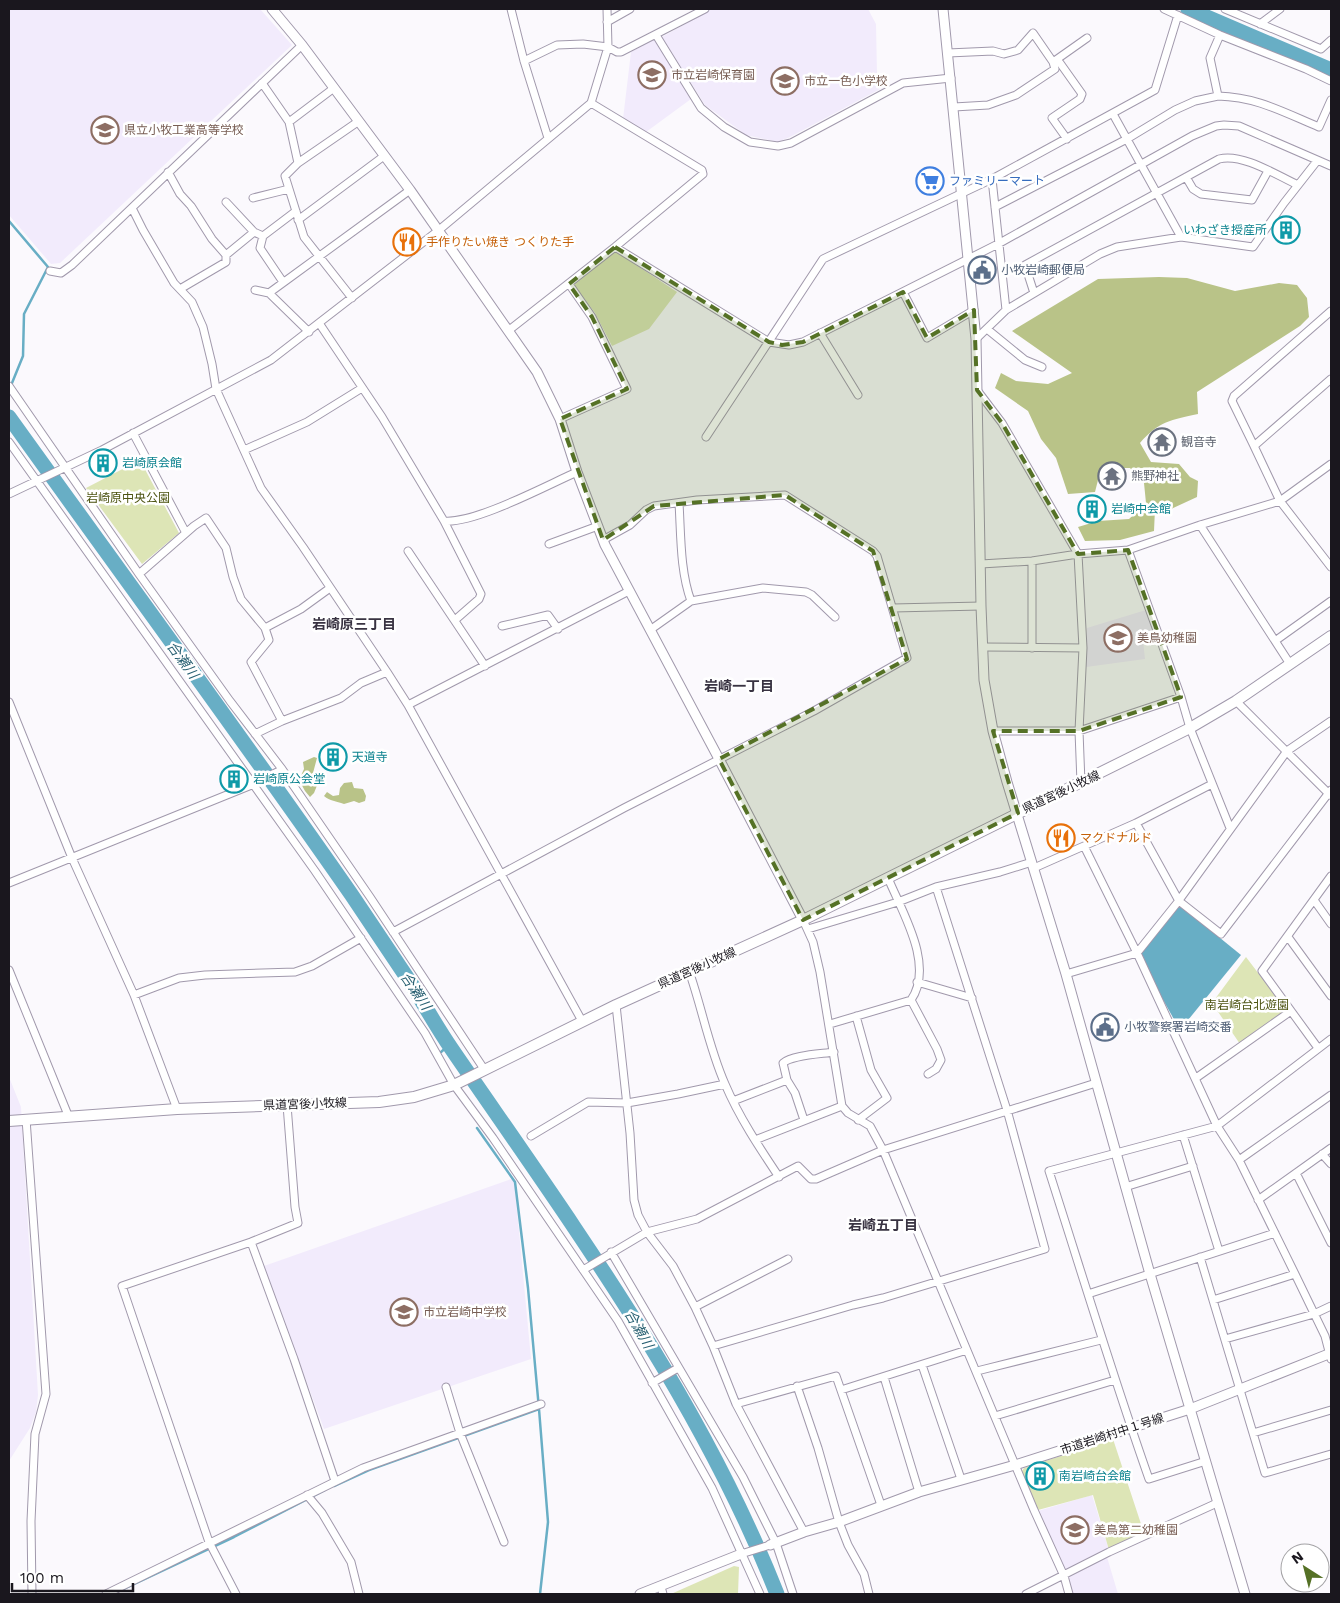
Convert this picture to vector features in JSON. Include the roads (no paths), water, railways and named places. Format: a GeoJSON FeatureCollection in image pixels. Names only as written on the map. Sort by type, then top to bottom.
{"type":"FeatureCollection","features":[{"type":"Feature","properties":{"kind":"main road","name":"県道宮後小牧線"},"geometry":{"type":"LineString","coordinates":[[9,1120],[177,1109],[379,1102],[414,1097],[456,1083],[689,971],[805,924],[888,878],[1018,813],[1081,784],[1190,728],[1236,701],[1331,636]]}},
{"type":"Feature","properties":{"kind":"street"},"geometry":{"type":"LineString","coordinates":[[272,9],[410,190],[537,372],[560,419],[577,472],[603,540],[813,942],[830,1024],[842,1106],[848,1114],[870,1126],[883,1150],[1015,1465],[1064,1576],[1069,1594]]}},
{"type":"Feature","properties":{"kind":"street"},"geometry":{"type":"LineString","coordinates":[[511,9],[524,61],[548,138]]}},
{"type":"Feature","properties":{"kind":"street"},"geometry":{"type":"LineString","coordinates":[[9,494],[65,468],[271,360],[439,230],[590,103],[608,46],[607,9]]}},
{"type":"Feature","properties":{"kind":"street"},"geometry":{"type":"LineString","coordinates":[[607,22],[630,9]]}},
{"type":"Feature","properties":{"kind":"street"},"geometry":{"type":"LineString","coordinates":[[524,61],[557,45],[583,44],[608,46],[617,52],[621,52],[705,9]]}},
{"type":"Feature","properties":{"kind":"street"},"geometry":{"type":"LineString","coordinates":[[943,9],[974,310],[984,680],[993,731],[1066,974],[1115,1153],[1245,1594]]}},
{"type":"Feature","properties":{"kind":"street"},"geometry":{"type":"LineString","coordinates":[[1164,9],[1220,35],[1306,69],[1331,81]]}},
{"type":"Feature","properties":{"kind":"street"},"geometry":{"type":"LineString","coordinates":[[1225,9],[1321,49],[1331,40]]}},
{"type":"Feature","properties":{"kind":"street"},"geometry":{"type":"LineString","coordinates":[[1260,24],[1280,9]]}},
{"type":"Feature","properties":{"kind":"street"},"geometry":{"type":"LineString","coordinates":[[706,438],[823,259],[992,179],[1155,90],[1178,15]]}},
{"type":"Feature","properties":{"kind":"street"},"geometry":{"type":"LineString","coordinates":[[948,53],[993,51],[1004,54],[1018,50],[1033,33],[1053,62],[1055,69],[1016,95],[988,105],[954,107]]}},
{"type":"Feature","properties":{"kind":"street"},"geometry":{"type":"LineString","coordinates":[[656,35],[702,108],[724,127],[750,142],[778,146],[791,143],[903,83],[951,78]]}},
{"type":"Feature","properties":{"kind":"street"},"geometry":{"type":"LineString","coordinates":[[1218,96],[1210,58],[1220,35]]}},
{"type":"Feature","properties":{"kind":"street"},"geometry":{"type":"LineString","coordinates":[[1053,62],[1086,38]]}},
{"type":"Feature","properties":{"kind":"street"},"geometry":{"type":"LineString","coordinates":[[50,271],[60,273],[72,265],[302,46]]}},
{"type":"Feature","properties":{"kind":"street"},"geometry":{"type":"LineString","coordinates":[[1053,62],[1060,63],[1082,94],[1080,99],[1052,118],[1067,139]]}},
{"type":"Feature","properties":{"kind":"street"},"geometry":{"type":"LineString","coordinates":[[262,83],[289,122],[298,164]]}},
{"type":"Feature","properties":{"kind":"street"},"geometry":{"type":"LineString","coordinates":[[289,122],[334,88]]}},
{"type":"Feature","properties":{"kind":"street"},"geometry":{"type":"LineString","coordinates":[[995,207],[1127,139],[1175,110],[1195,101],[1218,96],[1236,96],[1266,103],[1319,127],[1331,100]]}},
{"type":"Feature","properties":{"kind":"street"},"geometry":{"type":"LineString","coordinates":[[508,331],[615,248],[703,174],[702,170],[590,103]]}},
{"type":"Feature","properties":{"kind":"street"},"geometry":{"type":"LineString","coordinates":[[1113,114],[1181,237]]}},
{"type":"Feature","properties":{"kind":"street"},"geometry":{"type":"LineString","coordinates":[[352,298],[304,237],[285,176],[298,164],[359,121]]}},
{"type":"Feature","properties":{"kind":"street"},"geometry":{"type":"LineString","coordinates":[[615,248],[769,342],[789,345],[803,342],[820,334],[998,244],[1140,164],[1208,129],[1224,125],[1239,126],[1331,166]]}},
{"type":"Feature","properties":{"kind":"street"},"geometry":{"type":"LineString","coordinates":[[298,220],[384,156]]}},
{"type":"Feature","properties":{"kind":"street"},"geometry":{"type":"LineString","coordinates":[[1034,293],[1025,265],[1219,159],[1228,157],[1244,160],[1298,184]]}},
{"type":"Feature","properties":{"kind":"street"},"geometry":{"type":"LineString","coordinates":[[976,339],[1006,310],[1100,254],[1117,248],[1181,237],[1253,247],[1298,184],[1317,161]]}},
{"type":"Feature","properties":{"kind":"street"},"geometry":{"type":"LineString","coordinates":[[1186,177],[1193,189],[1201,194],[1252,200],[1268,171]]}},
{"type":"Feature","properties":{"kind":"street"},"geometry":{"type":"LineString","coordinates":[[168,172],[180,194],[191,206],[212,239],[226,255],[226,262],[180,289]]}},
{"type":"Feature","properties":{"kind":"street"},"geometry":{"type":"LineString","coordinates":[[992,179],[1006,310]]}},
{"type":"Feature","properties":{"kind":"street"},"geometry":{"type":"LineString","coordinates":[[253,198],[289,189]]}},
{"type":"Feature","properties":{"kind":"street"},"geometry":{"type":"LineString","coordinates":[[269,293],[410,190]]}},
{"type":"Feature","properties":{"kind":"street"},"geometry":{"type":"LineString","coordinates":[[226,202],[254,232],[263,236]]}},
{"type":"Feature","properties":{"kind":"street"},"geometry":{"type":"LineString","coordinates":[[132,208],[168,275],[192,302],[202,327],[212,364],[216,389],[261,488],[408,705],[582,1021]]}},
{"type":"Feature","properties":{"kind":"street"},"geometry":{"type":"LineString","coordinates":[[283,282],[260,248],[263,236],[296,211]]}},
{"type":"Feature","properties":{"kind":"street"},"geometry":{"type":"LineString","coordinates":[[226,255],[254,232]]}},
{"type":"Feature","properties":{"kind":"street"},"geometry":{"type":"LineString","coordinates":[[560,419],[627,389],[592,316],[568,284]]}},
{"type":"Feature","properties":{"kind":"street"},"geometry":{"type":"LineString","coordinates":[[255,290],[269,293],[309,332]]}},
{"type":"Feature","properties":{"kind":"street"},"geometry":{"type":"LineString","coordinates":[[903,292],[927,338],[974,310]]}},
{"type":"Feature","properties":{"kind":"street"},"geometry":{"type":"LineString","coordinates":[[1331,311],[1234,396],[1232,401],[1280,501],[1331,567]]}},
{"type":"Feature","properties":{"kind":"street"},"geometry":{"type":"LineString","coordinates":[[319,323],[362,388],[444,521],[481,594],[479,599],[455,620]]}},
{"type":"Feature","properties":{"kind":"street"},"geometry":{"type":"LineString","coordinates":[[987,329],[1025,360],[1042,367]]}},
{"type":"Feature","properties":{"kind":"street"},"geometry":{"type":"LineString","coordinates":[[820,334],[858,395]]}},
{"type":"Feature","properties":{"kind":"street"},"geometry":{"type":"LineString","coordinates":[[1254,446],[1331,379]]}},
{"type":"Feature","properties":{"kind":"street"},"geometry":{"type":"LineString","coordinates":[[9,386],[139,574],[282,769],[484,1068]]}},
{"type":"Feature","properties":{"kind":"street"},"geometry":{"type":"LineString","coordinates":[[244,450],[306,422],[362,388]]}},
{"type":"Feature","properties":{"kind":"street"},"geometry":{"type":"LineString","coordinates":[[977,390],[1002,423],[1078,554],[1083,648],[1079,731],[1081,784]]}},
{"type":"Feature","properties":{"kind":"street"},"geometry":{"type":"LineString","coordinates":[[133,433],[186,533]]}},
{"type":"Feature","properties":{"kind":"street"},"geometry":{"type":"LineString","coordinates":[[10,444],[39,481],[254,784],[361,938],[493,1138],[585,1268],[618,1321],[712,1488],[760,1594]]}},
{"type":"Feature","properties":{"kind":"street"},"geometry":{"type":"LineString","coordinates":[[981,564],[1032,561],[1078,554],[1128,550],[1200,525],[1280,501],[1331,464]]}},
{"type":"Feature","properties":{"kind":"street"},"geometry":{"type":"LineString","coordinates":[[444,521],[454,522],[496,508],[577,472]]}},
{"type":"Feature","properties":{"kind":"street"},"geometry":{"type":"LineString","coordinates":[[393,932],[719,759],[814,711],[907,658],[877,556],[873,551],[784,495],[654,506],[646,510],[630,525],[603,540]]}},
{"type":"Feature","properties":{"kind":"street"},"geometry":{"type":"LineString","coordinates":[[679,503],[682,557],[687,589],[691,601]]}},
{"type":"Feature","properties":{"kind":"street"},"geometry":{"type":"LineString","coordinates":[[139,574],[206,518],[226,548],[241,599],[266,628],[269,640],[251,662],[282,721]]}},
{"type":"Feature","properties":{"kind":"street"},"geometry":{"type":"LineString","coordinates":[[1200,525],[1290,664]]}},
{"type":"Feature","properties":{"kind":"street"},"geometry":{"type":"LineString","coordinates":[[549,544],[598,526]]}},
{"type":"Feature","properties":{"kind":"street"},"geometry":{"type":"LineString","coordinates":[[1128,550],[1182,697],[1190,728],[1230,828]]}},
{"type":"Feature","properties":{"kind":"street"},"geometry":{"type":"LineString","coordinates":[[408,551],[485,666]]}},
{"type":"Feature","properties":{"kind":"street"},"geometry":{"type":"LineString","coordinates":[[1032,561],[1032,648]]}},
{"type":"Feature","properties":{"kind":"street"},"geometry":{"type":"LineString","coordinates":[[266,628],[301,609],[330,588]]}},
{"type":"Feature","properties":{"kind":"street"},"geometry":{"type":"LineString","coordinates":[[650,630],[691,601],[763,588],[800,591],[812,595],[835,617]]}},
{"type":"Feature","properties":{"kind":"street"},"geometry":{"type":"LineString","coordinates":[[408,705],[629,591]]}},
{"type":"Feature","properties":{"kind":"street"},"geometry":{"type":"LineString","coordinates":[[1275,641],[1331,602]]}},
{"type":"Feature","properties":{"kind":"street"},"geometry":{"type":"LineString","coordinates":[[893,608],[981,606]]}},
{"type":"Feature","properties":{"kind":"street"},"geometry":{"type":"LineString","coordinates":[[502,626],[548,615],[558,629]]}},
{"type":"Feature","properties":{"kind":"street"},"geometry":{"type":"LineString","coordinates":[[983,647],[1083,648]]}},
{"type":"Feature","properties":{"kind":"street"},"geometry":{"type":"LineString","coordinates":[[255,734],[282,721],[342,698],[361,683],[387,672]]}},
{"type":"Feature","properties":{"kind":"street"},"geometry":{"type":"LineString","coordinates":[[993,731],[1079,731],[1182,697]]}},
{"type":"Feature","properties":{"kind":"street"},"geometry":{"type":"LineString","coordinates":[[1136,823],[1179,901],[1220,934],[1330,793],[1236,701]]}},
{"type":"Feature","properties":{"kind":"street"},"geometry":{"type":"LineString","coordinates":[[9,702],[72,858],[134,995],[177,1109]]}},
{"type":"Feature","properties":{"kind":"street"},"geometry":{"type":"LineString","coordinates":[[1066,974],[1137,952],[1179,901],[1287,751],[1331,721]]}},
{"type":"Feature","properties":{"kind":"street"},"geometry":{"type":"LineString","coordinates":[[9,883],[254,784],[277,772]]}},
{"type":"Feature","properties":{"kind":"street"},"geometry":{"type":"LineString","coordinates":[[805,924],[898,902],[936,887],[1033,865],[1084,846],[1136,823],[1212,784]]}},
{"type":"Feature","properties":{"kind":"street"},"geometry":{"type":"LineString","coordinates":[[1084,846],[1137,952],[1217,1126],[1239,1160],[1295,1274],[1325,1336],[1331,1356]]}},
{"type":"Feature","properties":{"kind":"street"},"geometry":{"type":"LineString","coordinates":[[1318,1048],[1262,971],[1331,876]]}},
{"type":"Feature","properties":{"kind":"street"},"geometry":{"type":"LineString","coordinates":[[830,1024],[911,1000],[915,994],[920,965],[919,954],[888,878]]}},
{"type":"Feature","properties":{"kind":"street"},"geometry":{"type":"LineString","coordinates":[[713,1346],[883,1298],[1045,1249],[1007,1110],[936,887]]}},
{"type":"Feature","properties":{"kind":"street"},"geometry":{"type":"LineString","coordinates":[[1314,900],[1331,924]]}},
{"type":"Feature","properties":{"kind":"street"},"geometry":{"type":"LineString","coordinates":[[1288,937],[1331,996]]}},
{"type":"Feature","properties":{"kind":"street"},"geometry":{"type":"LineString","coordinates":[[134,995],[179,978],[205,975],[295,972],[312,966],[361,938]]}},
{"type":"Feature","properties":{"kind":"street"},"geometry":{"type":"LineString","coordinates":[[9,970],[68,1115]]}},
{"type":"Feature","properties":{"kind":"street"},"geometry":{"type":"LineString","coordinates":[[689,971],[714,1055],[725,1084],[755,1140],[778,1177]]}},
{"type":"Feature","properties":{"kind":"street"},"geometry":{"type":"LineString","coordinates":[[917,982],[972,998]]}},
{"type":"Feature","properties":{"kind":"street"},"geometry":{"type":"LineString","coordinates":[[911,1000],[941,1060],[936,1069],[928,1074]]}},
{"type":"Feature","properties":{"kind":"street"},"geometry":{"type":"LineString","coordinates":[[616,1005],[627,1103],[634,1200],[638,1215],[647,1232],[673,1266],[695,1307],[736,1404],[804,1532]]}},
{"type":"Feature","properties":{"kind":"street"},"geometry":{"type":"LineString","coordinates":[[1196,1078],[1291,1011]]}},
{"type":"Feature","properties":{"kind":"street"},"geometry":{"type":"LineString","coordinates":[[856,1016],[871,1070],[887,1098],[858,1120]]}},
{"type":"Feature","properties":{"kind":"street"},"geometry":{"type":"LineString","coordinates":[[1206,1460],[1148,1479],[1101,1340],[1049,1172],[1217,1126],[1331,1038]]}},
{"type":"Feature","properties":{"kind":"street"},"geometry":{"type":"LineString","coordinates":[[804,1120],[795,1093],[787,1080],[784,1061],[834,1052]]}},
{"type":"Feature","properties":{"kind":"street"},"geometry":{"type":"LineString","coordinates":[[733,1101],[787,1080]]}},
{"type":"Feature","properties":{"kind":"street"},"geometry":{"type":"LineString","coordinates":[[585,1268],[647,1232],[696,1219],[798,1166],[811,1179],[816,1179],[883,1150],[1096,1082]]}},
{"type":"Feature","properties":{"kind":"street"},"geometry":{"type":"LineString","coordinates":[[531,1136],[588,1102],[627,1103],[725,1084]]}},
{"type":"Feature","properties":{"kind":"street"},"geometry":{"type":"LineString","coordinates":[[1239,1160],[1331,1095]]}},
{"type":"Feature","properties":{"kind":"street"},"geometry":{"type":"LineString","coordinates":[[236,1594],[210,1542],[122,1286],[251,1242],[298,1223],[295,1207],[287,1105]]}},
{"type":"Feature","properties":{"kind":"street"},"geometry":{"type":"LineString","coordinates":[[755,1140],[842,1106]]}},
{"type":"Feature","properties":{"kind":"street"},"geometry":{"type":"LineString","coordinates":[[26,1119],[46,1394],[34,1443],[31,1521],[32,1594]]}},
{"type":"Feature","properties":{"kind":"street"},"geometry":{"type":"LineString","coordinates":[[1183,1135],[1219,1251]]}},
{"type":"Feature","properties":{"kind":"street"},"geometry":{"type":"LineString","coordinates":[[1258,1200],[1331,1148]]}},
{"type":"Feature","properties":{"kind":"street"},"geometry":{"type":"LineString","coordinates":[[1322,1154],[1331,1164]]}},
{"type":"Feature","properties":{"kind":"street"},"geometry":{"type":"LineString","coordinates":[[1125,1187],[1193,1166]]}},
{"type":"Feature","properties":{"kind":"street"},"geometry":{"type":"LineString","coordinates":[[1296,1173],[1331,1243]]}},
{"type":"Feature","properties":{"kind":"street"},"geometry":{"type":"LineString","coordinates":[[1088,1294],[1274,1234]]}},
{"type":"Feature","properties":{"kind":"street"},"geometry":{"type":"LineString","coordinates":[[251,1242],[294,1359],[335,1481]]}},
{"type":"Feature","properties":{"kind":"street"},"geometry":{"type":"LineString","coordinates":[[608,1254],[743,1477],[793,1594]]}},
{"type":"Feature","properties":{"kind":"street"},"geometry":{"type":"LineString","coordinates":[[1200,1257],[1265,1473],[1331,1454]]}},
{"type":"Feature","properties":{"kind":"street"},"geometry":{"type":"LineString","coordinates":[[695,1307],[788,1259]]}},
{"type":"Feature","properties":{"kind":"street"},"geometry":{"type":"LineString","coordinates":[[1213,1300],[1295,1274]]}},
{"type":"Feature","properties":{"kind":"street"},"geometry":{"type":"LineString","coordinates":[[1225,1338],[1314,1314],[1331,1306]]}},
{"type":"Feature","properties":{"kind":"street"},"geometry":{"type":"LineString","coordinates":[[977,1371],[1101,1340]]}},
{"type":"Feature","properties":{"kind":"street"},"geometry":{"type":"LineString","coordinates":[[841,1390],[967,1350]]}},
{"type":"Feature","properties":{"kind":"street","name":"市道岩崎村中１号線"},"geometry":{"type":"LineString","coordinates":[[773,1544],[919,1492],[1015,1465],[1190,1409],[1331,1356]]}},
{"type":"Feature","properties":{"kind":"street"},"geometry":{"type":"LineString","coordinates":[[922,1365],[961,1479]]}},
{"type":"Feature","properties":{"kind":"street"},"geometry":{"type":"LineString","coordinates":[[652,1383],[678,1368]]}},
{"type":"Feature","properties":{"kind":"street"},"geometry":{"type":"LineString","coordinates":[[736,1404],[836,1376],[881,1506]]}},
{"type":"Feature","properties":{"kind":"street"},"geometry":{"type":"LineString","coordinates":[[884,1377],[919,1492]]}},
{"type":"Feature","properties":{"kind":"street"},"geometry":{"type":"LineString","coordinates":[[995,1416],[1115,1380]]}},
{"type":"Feature","properties":{"kind":"street"},"geometry":{"type":"LineString","coordinates":[[797,1386],[818,1448],[839,1522],[848,1545],[864,1574],[870,1594]]}},
{"type":"Feature","properties":{"kind":"street"},"geometry":{"type":"LineString","coordinates":[[446,1387],[462,1437],[504,1542]]}},
{"type":"Feature","properties":{"kind":"street"},"geometry":{"type":"LineString","coordinates":[[106,1594],[362,1468],[462,1437],[542,1404]]}},
{"type":"Feature","properties":{"kind":"street"},"geometry":{"type":"LineString","coordinates":[[1253,1433],[1331,1410]]}},
{"type":"Feature","properties":{"kind":"street"},"geometry":{"type":"LineString","coordinates":[[308,1495],[351,1562],[359,1594]]}},
{"type":"Feature","properties":{"kind":"street"},"geometry":{"type":"LineString","coordinates":[[1026,1594],[1109,1552],[1217,1503]]}},
{"type":"Feature","properties":{"kind":"street"},"geometry":{"type":"LineString","coordinates":[[640,1594],[662,1590],[741,1554],[773,1544]]}},
{"type":"Feature","properties":{"kind":"water"},"geometry":{"type":"Polygon","coordinates":[[[1177,903],[1241,955],[1184,1025],[1176,1023],[1137,953],[1177,903]]]}},
{"type":"Feature","properties":{"kind":"waterway"},"geometry":{"type":"LineString","coordinates":[[1188,9],[1331,70]]}},
{"type":"Feature","properties":{"kind":"waterway"},"geometry":{"type":"LineString","coordinates":[[9,221],[48,267],[24,314],[23,356],[12,383],[9,385]]}},
{"type":"Feature","properties":{"kind":"waterway","name":"合瀬川"},"geometry":{"type":"LineString","coordinates":[[9,417],[224,714],[351,894],[414,988],[446,1041],[542,1179],[630,1312],[710,1450],[746,1521],[777,1594]]}},
{"type":"Feature","properties":{"kind":"waterway"},"geometry":{"type":"LineString","coordinates":[[441,1052],[449,1045]]}},
{"type":"Feature","properties":{"kind":"waterway"},"geometry":{"type":"LineString","coordinates":[[334,1486],[369,1470],[539,1409],[528,1288],[515,1182],[477,1128]]}},
{"type":"Feature","properties":{"kind":"waterway"},"geometry":{"type":"LineString","coordinates":[[539,1409],[548,1522],[540,1594]]}},
{"type":"Feature","properties":{"kind":"waterway"},"geometry":{"type":"LineString","coordinates":[[121,1590],[234,1537],[325,1490]]}},
{"type":"Feature","properties":{"kind":"place","name":"市立岩崎保育園"},"geometry":{"type":"Point","coordinates":[652,75]}},
{"type":"Feature","properties":{"kind":"place","name":"市立一色小学校"},"geometry":{"type":"Point","coordinates":[785,81]}},
{"type":"Feature","properties":{"kind":"place","name":"県立小牧工業高等学校"},"geometry":{"type":"Point","coordinates":[105,130]}},
{"type":"Feature","properties":{"kind":"place","name":"ファミリーマート"},"geometry":{"type":"Point","coordinates":[930,181]}},
{"type":"Feature","properties":{"kind":"place","name":"いわざき授産所"},"geometry":{"type":"Point","coordinates":[1286,230]}},
{"type":"Feature","properties":{"kind":"place","name":"手作りたい焼き つくりた手"},"geometry":{"type":"Point","coordinates":[407,242]}},
{"type":"Feature","properties":{"kind":"place","name":"小牧岩崎郵便局"},"geometry":{"type":"Point","coordinates":[982,270]}},
{"type":"Feature","properties":{"kind":"place","name":"観音寺"},"geometry":{"type":"Point","coordinates":[1162,442]}},
{"type":"Feature","properties":{"kind":"place","name":"岩崎原会館"},"geometry":{"type":"Point","coordinates":[103,463]}},
{"type":"Feature","properties":{"kind":"place","name":"熊野神社"},"geometry":{"type":"Point","coordinates":[1112,476]}},
{"type":"Feature","properties":{"kind":"place","name":"岩崎中会館"},"geometry":{"type":"Point","coordinates":[1092,509]}},
{"type":"Feature","properties":{"kind":"place","name":"美鳥幼稚園"},"geometry":{"type":"Point","coordinates":[1118,638]}},
{"type":"Feature","properties":{"kind":"place","name":"天道寺"},"geometry":{"type":"Point","coordinates":[333,757]}},
{"type":"Feature","properties":{"kind":"place","name":"岩崎原公会堂"},"geometry":{"type":"Point","coordinates":[234,779]}},
{"type":"Feature","properties":{"kind":"place","name":"マクドナルド"},"geometry":{"type":"Point","coordinates":[1061,838]}},
{"type":"Feature","properties":{"kind":"place","name":"小牧警察署岩崎交番"},"geometry":{"type":"Point","coordinates":[1105,1027]}},
{"type":"Feature","properties":{"kind":"place","name":"市立岩崎中学校"},"geometry":{"type":"Point","coordinates":[404,1312]}},
{"type":"Feature","properties":{"kind":"place","name":"南岩崎台会館"},"geometry":{"type":"Point","coordinates":[1040,1476]}},
{"type":"Feature","properties":{"kind":"place","name":"美鳥第二幼稚園"},"geometry":{"type":"Point","coordinates":[1075,1530]}},
{"type":"Feature","properties":{"kind":"district","name":"岩崎原三丁目"},"geometry":{"type":"Point","coordinates":[354,624]}},
{"type":"Feature","properties":{"kind":"district","name":"岩崎一丁目"},"geometry":{"type":"Point","coordinates":[739,686]}},
{"type":"Feature","properties":{"kind":"district","name":"岩崎五丁目"},"geometry":{"type":"Point","coordinates":[883,1225]}},
{"type":"Feature","properties":{"kind":"park label","name":"岩崎原中央公園"},"geometry":{"type":"Point","coordinates":[128,498]}},
{"type":"Feature","properties":{"kind":"park label","name":"南岩崎台北遊園"},"geometry":{"type":"Point","coordinates":[1247,1005]}}]}
